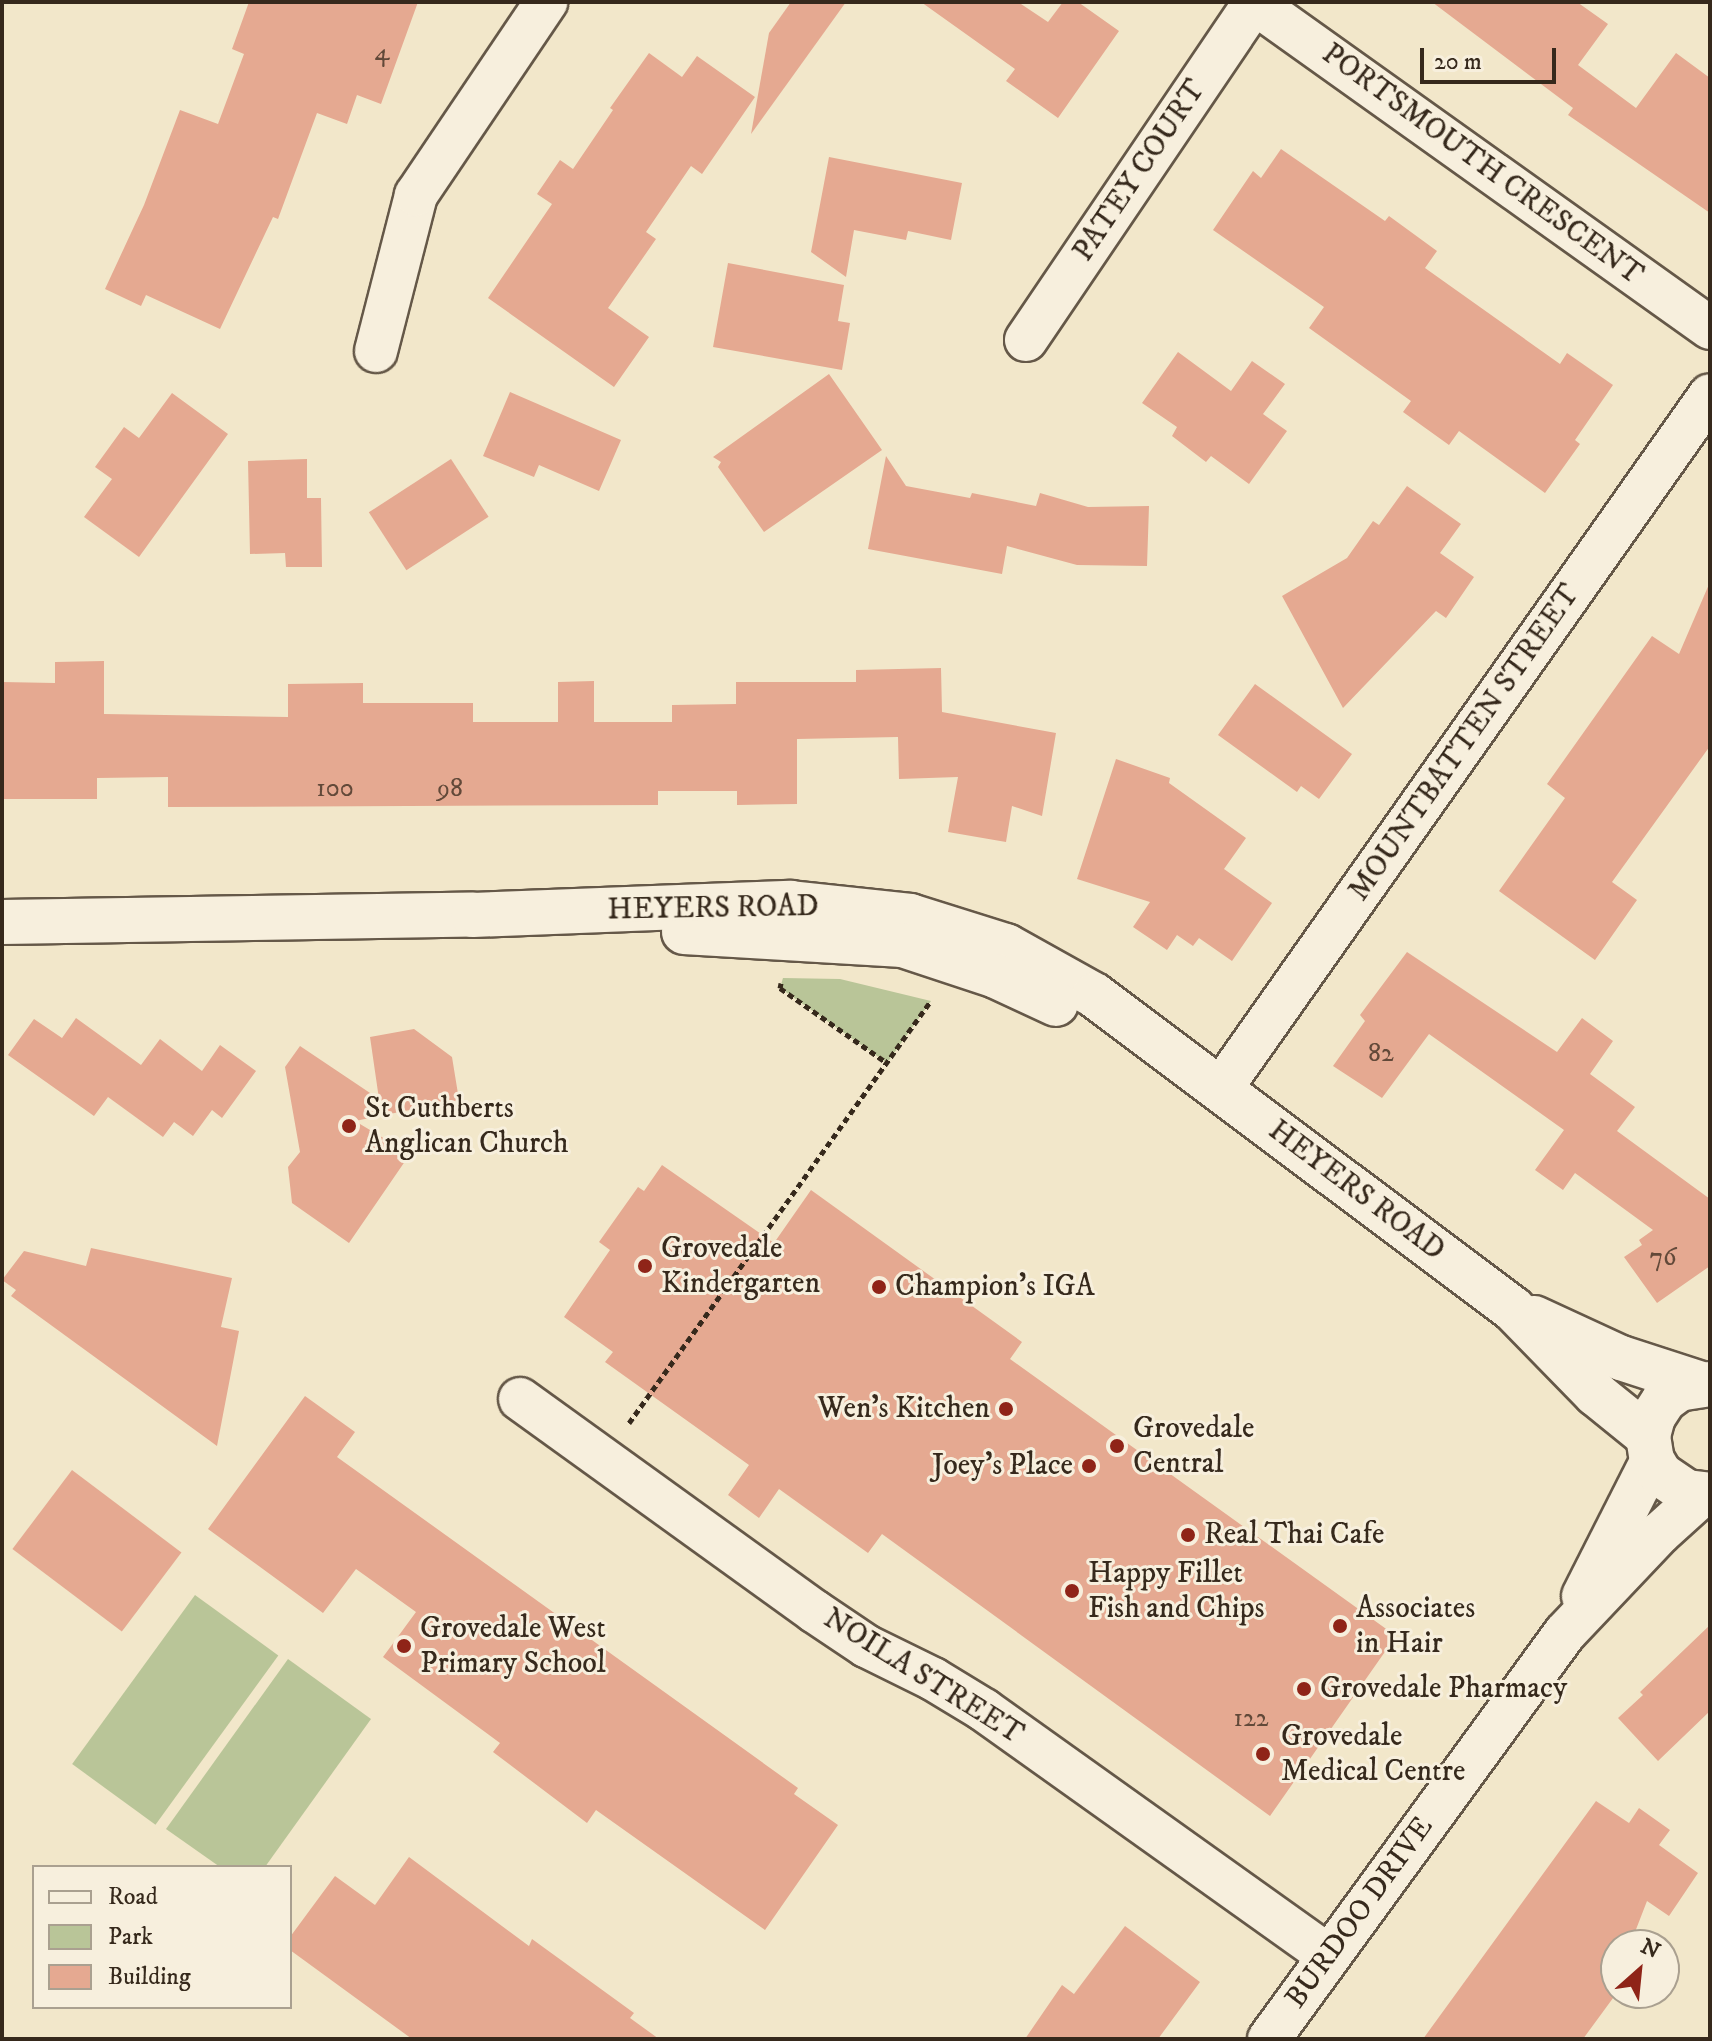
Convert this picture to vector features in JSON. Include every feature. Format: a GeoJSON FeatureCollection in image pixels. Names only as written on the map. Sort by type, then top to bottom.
{"type":"FeatureCollection","features":[{"type":"Feature","properties":{"kind":"street"},"geometry":{"type":"LineString","coordinates":[[376,351],[416,195],[546,2]]}},
{"type":"Feature","properties":{"kind":"street","name":"PORTSMOUTH CRESCENT"},"geometry":{"type":"LineString","coordinates":[[1254,2],[1710,328]]}},
{"type":"Feature","properties":{"kind":"street","name":"PATEY COURT"},"geometry":{"type":"LineString","coordinates":[[1026,340],[1254,2]]}},
{"type":"Feature","properties":{"kind":"street","name":"MOUNTBATTEN STREET"},"geometry":{"type":"LineString","coordinates":[[1209,1082],[1710,395]]}},
{"type":"Feature","properties":{"kind":"street","name":"HEYERS ROAD"},"geometry":{"type":"LineString","coordinates":[[2,922],[473,915],[729,936],[811,937],[903,945],[996,976],[1209,1082],[1513,1309],[1650,1448],[1672,1485],[1706,1495]]}},
{"type":"Feature","properties":{"kind":"street","name":"HEYERS ROAD"},"geometry":{"type":"LineString","coordinates":[[1513,1309],[1621,1358],[1704,1383]]}},
{"type":"Feature","properties":{"kind":"street","name":"HEYERS ROAD"},"geometry":{"type":"LineString","coordinates":[[1650,1448],[1653,1417],[1664,1400],[1679,1389],[1704,1383]]}},
{"type":"Feature","properties":{"kind":"street","name":"NOILA STREET"},"geometry":{"type":"LineString","coordinates":[[520,1399],[866,1646],[933,1679],[984,1710],[1327,1955]]}},
{"type":"Feature","properties":{"kind":"street","name":"BURDOO DRIVE"},"geometry":{"type":"LineString","coordinates":[[1565,1633],[1650,1448]]}},
{"type":"Feature","properties":{"kind":"street","name":"BURDOO DRIVE"},"geometry":{"type":"LineString","coordinates":[[1269,2039],[1327,1955],[1565,1633],[1660,1533],[1706,1495]]}},
{"type":"Feature","properties":{"kind":"path"},"geometry":{"type":"LineString","coordinates":[[783,978],[780,988],[887,1063]]}},
{"type":"Feature","properties":{"kind":"path"},"geometry":{"type":"LineString","coordinates":[[603,1459],[931,1001]]}},
{"type":"Feature","properties":{"kind":"green space"},"geometry":{"type":"Polygon","coordinates":[[[783,978],[840,979],[931,1001],[887,1063],[780,988],[783,978]]]}},
{"type":"Feature","properties":{"kind":"green space"},"geometry":{"type":"Polygon","coordinates":[[[195,1595],[278,1656],[155,1825],[72,1764],[195,1595]]]}},
{"type":"Feature","properties":{"kind":"green space"},"geometry":{"type":"Polygon","coordinates":[[[288,1659],[371,1719],[266,1865],[217,1865],[166,1829],[288,1659]]]}},
{"type":"Feature","properties":{"kind":"building"},"geometry":{"type":"Polygon","coordinates":[[[249,2],[418,2],[381,104],[357,95],[347,124],[317,113],[278,219],[273,217],[220,329],[146,295],[141,306],[105,289],[144,205],[180,110],[218,124],[244,54],[232,49],[249,2]]]}},
{"type":"Feature","properties":{"kind":"building"},"geometry":{"type":"Polygon","coordinates":[[[791,2],[846,2],[751,134],[769,33],[791,2]]]}},
{"type":"Feature","properties":{"kind":"building"},"geometry":{"type":"Polygon","coordinates":[[[921,2],[1018,2],[1048,22],[1063,2],[1078,2],[1119,31],[1058,118],[1006,81],[1015,69],[921,2]]]}},
{"type":"Feature","properties":{"kind":"building"},"geometry":{"type":"Polygon","coordinates":[[[1432,2],[1577,2],[1608,24],[1578,65],[1636,108],[1676,53],[1710,78],[1710,213],[1568,115],[1573,108],[1432,2]]]}},
{"type":"Feature","properties":{"kind":"building"},"geometry":{"type":"Polygon","coordinates":[[[649,53],[682,77],[697,56],[755,97],[702,174],[691,166],[646,232],[656,239],[608,308],[649,337],[614,387],[488,298],[552,204],[537,194],[560,160],[573,169],[613,110],[610,108],[649,53]]]}},
{"type":"Feature","properties":{"kind":"building"},"geometry":{"type":"Polygon","coordinates":[[[1281,149],[1385,221],[1389,216],[1437,251],[1425,268],[1560,364],[1567,353],[1613,385],[1575,440],[1580,444],[1545,493],[1459,431],[1449,445],[1403,412],[1411,401],[1309,328],[1324,307],[1213,230],[1253,171],[1261,178],[1281,149]]]}},
{"type":"Feature","properties":{"kind":"building"},"geometry":{"type":"Polygon","coordinates":[[[829,157],[962,183],[951,240],[908,231],[906,240],[854,230],[846,277],[811,252],[829,157]]]}},
{"type":"Feature","properties":{"kind":"building"},"geometry":{"type":"Polygon","coordinates":[[[728,263],[844,285],[838,321],[850,323],[842,370],[713,347],[728,263]]]}},
{"type":"Feature","properties":{"kind":"building"},"geometry":{"type":"Polygon","coordinates":[[[1178,352],[1231,391],[1252,361],[1285,384],[1263,414],[1287,431],[1249,484],[1211,456],[1206,462],[1172,436],[1177,427],[1142,403],[1178,352]]]}},
{"type":"Feature","properties":{"kind":"building"},"geometry":{"type":"Polygon","coordinates":[[[829,374],[882,450],[764,532],[718,467],[721,462],[713,457],[829,374]]]}},
{"type":"Feature","properties":{"kind":"building"},"geometry":{"type":"Polygon","coordinates":[[[510,392],[621,440],[599,491],[539,465],[534,477],[483,456],[510,392]]]}},
{"type":"Feature","properties":{"kind":"building"},"geometry":{"type":"Polygon","coordinates":[[[172,393],[228,434],[139,557],[84,517],[112,479],[95,467],[124,427],[139,438],[172,393]]]}},
{"type":"Feature","properties":{"kind":"building"},"geometry":{"type":"Polygon","coordinates":[[[886,456],[906,486],[970,498],[972,493],[1036,506],[1040,493],[1088,507],[1149,506],[1147,566],[1077,565],[1007,546],[1002,574],[868,549],[886,456]]]}},
{"type":"Feature","properties":{"kind":"building"},"geometry":{"type":"Polygon","coordinates":[[[307,459],[307,498],[321,498],[322,567],[286,567],[285,553],[250,554],[248,461],[307,459]]]}},
{"type":"Feature","properties":{"kind":"building"},"geometry":{"type":"Polygon","coordinates":[[[451,459],[489,517],[406,570],[369,512],[451,459]]]}},
{"type":"Feature","properties":{"kind":"building"},"geometry":{"type":"Polygon","coordinates":[[[1407,486],[1461,524],[1440,553],[1474,577],[1446,618],[1436,611],[1343,708],[1282,596],[1347,558],[1373,521],[1379,525],[1407,486]]]}},
{"type":"Feature","properties":{"kind":"building"},"geometry":{"type":"Polygon","coordinates":[[[1710,582],[1710,746],[1612,882],[1637,900],[1595,960],[1499,891],[1565,798],[1547,784],[1652,636],[1679,654],[1710,582]]]}},
{"type":"Feature","properties":{"kind":"building"},"geometry":{"type":"Polygon","coordinates":[[[104,661],[104,714],[288,717],[288,684],[363,683],[363,703],[473,703],[473,722],[558,722],[558,682],[594,681],[594,722],[672,722],[672,705],[736,704],[736,682],[856,682],[856,670],[941,668],[942,712],[1056,733],[1042,816],[1012,806],[1006,842],[948,832],[958,777],[899,779],[898,737],[797,739],[797,804],[737,805],[737,791],[658,791],[658,805],[168,807],[168,777],[97,778],[97,799],[2,799],[2,682],[55,683],[55,662],[104,661]]]}},
{"type":"Feature","properties":{"kind":"building"},"geometry":{"type":"Polygon","coordinates":[[[1255,684],[1352,754],[1319,799],[1301,786],[1297,792],[1218,735],[1255,684]]]}},
{"type":"Feature","properties":{"kind":"building"},"geometry":{"type":"Polygon","coordinates":[[[1116,759],[1170,778],[1169,783],[1246,838],[1224,869],[1272,903],[1232,961],[1199,938],[1193,946],[1177,935],[1167,950],[1133,927],[1150,902],[1077,879],[1116,759]]]}},
{"type":"Feature","properties":{"kind":"building"},"geometry":{"type":"Polygon","coordinates":[[[1407,952],[1557,1052],[1582,1018],[1613,1041],[1590,1074],[1635,1107],[1617,1131],[1710,1199],[1710,1266],[1657,1303],[1624,1257],[1642,1245],[1639,1240],[1653,1230],[1575,1173],[1563,1190],[1535,1170],[1564,1130],[1429,1034],[1382,1098],[1333,1066],[1365,1021],[1360,1015],[1407,952]]]}},
{"type":"Feature","properties":{"kind":"building"},"geometry":{"type":"Polygon","coordinates":[[[76,1018],[141,1065],[160,1039],[202,1071],[220,1045],[256,1071],[222,1118],[212,1110],[193,1136],[174,1122],[163,1137],[108,1097],[94,1116],[8,1055],[34,1019],[62,1038],[76,1018]]]}},
{"type":"Feature","properties":{"kind":"building","name":"St Cuthberts Anglican Church"},"geometry":{"type":"Polygon","coordinates":[[[414,1029],[452,1057],[459,1100],[355,1121],[410,1154],[349,1243],[292,1203],[288,1167],[300,1152],[285,1067],[300,1046],[379,1099],[370,1037],[414,1029]]]}},
{"type":"Feature","properties":{"kind":"building"},"geometry":{"type":"Polygon","coordinates":[[[662,1165],[774,1243],[811,1190],[1022,1342],[1010,1359],[1396,1636],[1270,1816],[882,1534],[868,1553],[779,1489],[759,1518],[728,1495],[749,1465],[605,1362],[613,1352],[564,1317],[610,1250],[599,1242],[638,1187],[644,1191],[662,1165]]]}},
{"type":"Feature","properties":{"kind":"building"},"geometry":{"type":"Polygon","coordinates":[[[91,1248],[232,1278],[221,1327],[239,1331],[217,1446],[11,1296],[16,1290],[2,1280],[24,1251],[86,1266],[91,1248]]]}},
{"type":"Feature","properties":{"kind":"building"},"geometry":{"type":"Polygon","coordinates":[[[305,1396],[355,1432],[337,1457],[798,1788],[794,1794],[838,1825],[765,1930],[596,1810],[587,1823],[493,1752],[500,1743],[383,1657],[416,1612],[356,1569],[323,1613],[208,1529],[305,1396]]]}},
{"type":"Feature","properties":{"kind":"building"},"geometry":{"type":"Polygon","coordinates":[[[72,1470],[181,1552],[122,1632],[12,1549],[72,1470]]]}},
{"type":"Feature","properties":{"kind":"building"},"geometry":{"type":"Polygon","coordinates":[[[1710,1625],[1710,1711],[1658,1761],[1618,1718],[1643,1695],[1640,1692],[1710,1625]]]}},
{"type":"Feature","properties":{"kind":"building"},"geometry":{"type":"Polygon","coordinates":[[[1596,1801],[1629,1823],[1639,1808],[1670,1830],[1659,1845],[1698,1873],[1669,1916],[1647,1901],[1636,1929],[1600,1929],[1600,2009],[1605,2009],[1583,2039],[1423,2039],[1596,1801]]]}},
{"type":"Feature","properties":{"kind":"building"},"geometry":{"type":"Polygon","coordinates":[[[409,1857],[529,1946],[532,1939],[634,2013],[630,2018],[659,2039],[412,2039],[292,1951],[292,1934],[335,1876],[375,1905],[409,1857]]]}},
{"type":"Feature","properties":{"kind":"building"},"geometry":{"type":"Polygon","coordinates":[[[1125,1926],[1200,1982],[1158,2039],[1025,2039],[1062,1985],[1074,1994],[1125,1926]]]}},
{"type":"Feature","properties":{"kind":"place","name":"St Cuthberts Anglican Church"},"geometry":{"type":"Point","coordinates":[349,1126]}},
{"type":"Feature","properties":{"kind":"place","name":"Grovedale Kindergarten"},"geometry":{"type":"Point","coordinates":[645,1266]}},
{"type":"Feature","properties":{"kind":"place","name":"Champion's IGA"},"geometry":{"type":"Point","coordinates":[879,1287]}},
{"type":"Feature","properties":{"kind":"place","name":"Wen's Kitchen"},"geometry":{"type":"Point","coordinates":[1006,1409]}},
{"type":"Feature","properties":{"kind":"place","name":"Grovedale Central"},"geometry":{"type":"Point","coordinates":[1117,1446]}},
{"type":"Feature","properties":{"kind":"place","name":"Joey's Place"},"geometry":{"type":"Point","coordinates":[1089,1466]}},
{"type":"Feature","properties":{"kind":"place","name":"Real Thai Cafe"},"geometry":{"type":"Point","coordinates":[1188,1535]}},
{"type":"Feature","properties":{"kind":"place","name":"Happy Fillet Fish and Chips"},"geometry":{"type":"Point","coordinates":[1072,1591]}},
{"type":"Feature","properties":{"kind":"place","name":"Associates in Hair"},"geometry":{"type":"Point","coordinates":[1340,1626]}},
{"type":"Feature","properties":{"kind":"place","name":"Grovedale West Primary School"},"geometry":{"type":"Point","coordinates":[404,1646]}},
{"type":"Feature","properties":{"kind":"place","name":"Grovedale Pharmacy"},"geometry":{"type":"Point","coordinates":[1304,1689]}},
{"type":"Feature","properties":{"kind":"place","name":"Grovedale Medical Centre"},"geometry":{"type":"Point","coordinates":[1263,1754]}}]}
